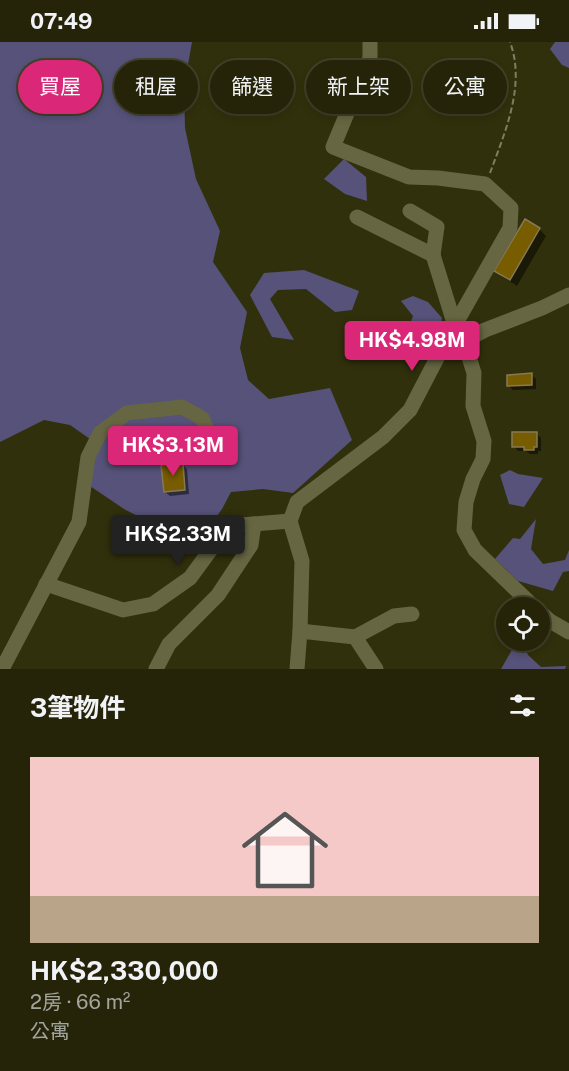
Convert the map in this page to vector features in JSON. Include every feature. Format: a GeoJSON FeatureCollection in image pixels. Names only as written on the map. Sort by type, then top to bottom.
{"type":"FeatureCollection","features":[{"type":"Feature","properties":{"kind":"street"},"geometry":{"type":"LineString","coordinates":[[297,669],[302,561],[290,521],[297,502],[383,437],[410,410],[455,336],[510,228],[511,208],[485,184],[409,177],[333,147],[370,58],[370,42]]}},
{"type":"Feature","properties":{"kind":"street"},"geometry":{"type":"LineString","coordinates":[[410,211],[437,227],[433,255],[455,336],[468,354],[474,373],[473,406],[484,441],[483,459],[473,479],[466,502],[464,530],[475,550],[524,597]]}},
{"type":"Feature","properties":{"kind":"street"},"geometry":{"type":"LineString","coordinates":[[357,217],[433,255]]}},
{"type":"Feature","properties":{"kind":"street"},"geometry":{"type":"LineString","coordinates":[[455,336],[485,330],[569,295]]}},
{"type":"Feature","properties":{"kind":"street"},"geometry":{"type":"LineString","coordinates":[[2,669],[79,522],[88,458],[100,434],[127,413],[182,407],[202,418],[210,436]]}},
{"type":"Feature","properties":{"kind":"street"},"geometry":{"type":"LineString","coordinates":[[46,584],[123,610],[153,603],[190,578],[228,526],[290,521]]}},
{"type":"Feature","properties":{"kind":"street"},"geometry":{"type":"LineString","coordinates":[[156,669],[169,644],[218,595],[251,545],[254,524]]}},
{"type":"Feature","properties":{"kind":"street"},"geometry":{"type":"LineString","coordinates":[[300,631],[355,637],[394,616],[412,614]]}},
{"type":"Feature","properties":{"kind":"street"},"geometry":{"type":"LineString","coordinates":[[550,621],[569,632]]}},
{"type":"Feature","properties":{"kind":"street"},"geometry":{"type":"LineString","coordinates":[[355,637],[376,669]]}},
{"type":"Feature","properties":{"kind":"path"},"geometry":{"type":"LineString","coordinates":[[485,184],[507,126],[513,97],[515,68],[510,42]]}},
{"type":"Feature","properties":{"kind":"shaded area"},"geometry":{"type":"Polygon","coordinates":[[[0,42],[192,42],[189,60],[114,60],[114,114],[185,114],[185,128],[196,179],[220,231],[213,262],[247,312],[240,348],[248,380],[269,399],[330,388],[352,440],[293,493],[263,489],[231,492],[222,509],[190,553],[151,523],[124,509],[90,486],[90,439],[70,425],[44,420],[0,442],[0,42]]]}},
{"type":"Feature","properties":{"kind":"shaded area"},"geometry":{"type":"Polygon","coordinates":[[[555,42],[569,42],[569,68],[562,65],[550,49],[555,42]]]}},
{"type":"Feature","properties":{"kind":"shaded area"},"geometry":{"type":"Polygon","coordinates":[[[344,159],[366,177],[367,201],[345,194],[324,179],[344,159]]]}},
{"type":"Feature","properties":{"kind":"shaded area"},"geometry":{"type":"Polygon","coordinates":[[[304,270],[359,291],[352,310],[335,312],[306,289],[278,290],[270,299],[294,340],[272,337],[250,295],[264,273],[304,270]]]}},
{"type":"Feature","properties":{"kind":"shaded area"},"geometry":{"type":"Polygon","coordinates":[[[413,296],[428,302],[442,318],[438,339],[427,356],[402,345],[413,316],[401,301],[413,296]]]}},
{"type":"Feature","properties":{"kind":"shaded area"},"geometry":{"type":"Polygon","coordinates":[[[510,470],[518,474],[543,478],[524,507],[509,504],[500,475],[510,470]]]}},
{"type":"Feature","properties":{"kind":"shaded area"},"geometry":{"type":"Polygon","coordinates":[[[536,519],[531,549],[543,564],[565,560],[569,550],[569,571],[563,572],[553,591],[518,581],[495,559],[513,538],[520,539],[536,519]]]}},
{"type":"Feature","properties":{"kind":"shaded area"},"geometry":{"type":"Polygon","coordinates":[[[511,651],[526,651],[541,667],[566,666],[565,669],[501,669],[511,651]]]}},
{"type":"Feature","properties":{"kind":"building"},"geometry":{"type":"Polygon","coordinates":[[[525,219],[540,228],[510,280],[494,271],[525,219]]]}},
{"type":"Feature","properties":{"kind":"building"},"geometry":{"type":"Polygon","coordinates":[[[532,373],[532,385],[507,386],[507,375],[532,373]]]}},
{"type":"Feature","properties":{"kind":"building"},"geometry":{"type":"Polygon","coordinates":[[[512,432],[537,432],[537,447],[534,447],[534,450],[524,450],[524,447],[512,447],[512,432]]]}},
{"type":"Feature","properties":{"kind":"building"},"geometry":{"type":"Polygon","coordinates":[[[183,463],[185,490],[164,492],[161,465],[183,463]]]}}]}
